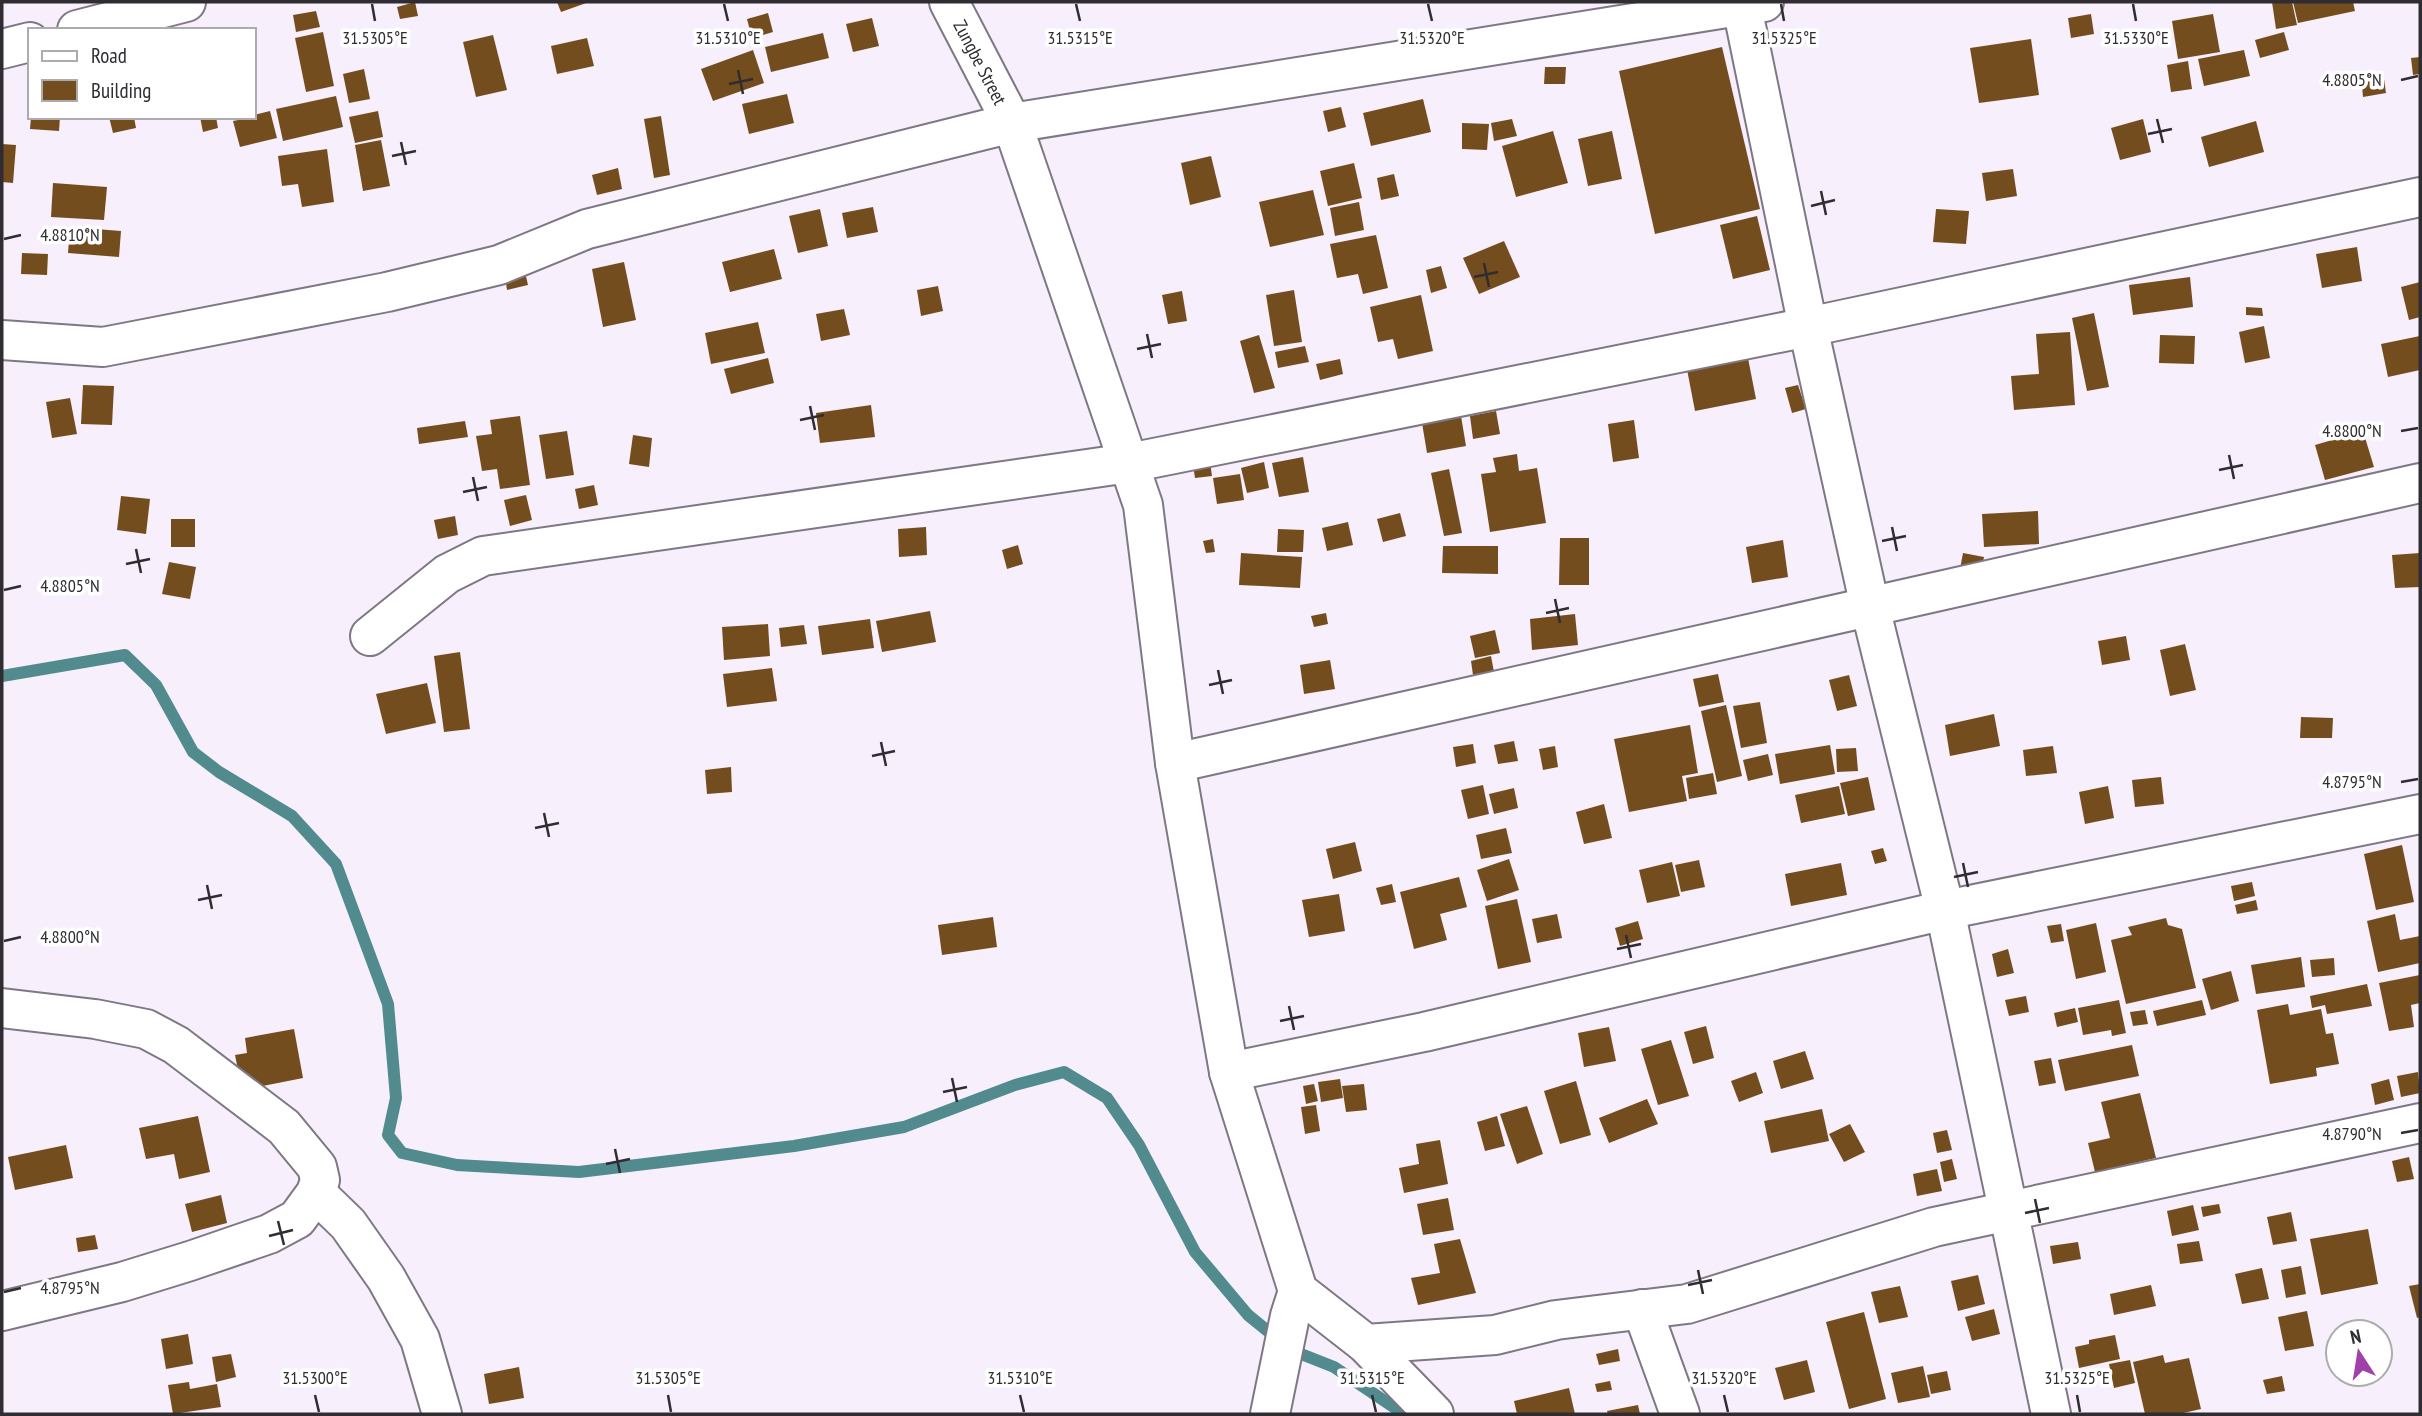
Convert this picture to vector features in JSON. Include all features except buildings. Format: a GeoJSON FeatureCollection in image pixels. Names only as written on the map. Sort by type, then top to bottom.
{"type":"FeatureCollection","features":[{"type":"Feature","properties":{"kind":"street","name":"Zungbe Street"},"geometry":{"type":"LineString","coordinates":[[949,2],[1012,122],[1143,505],[1175,764],[1229,1072],[1294,1304]]}},
{"type":"Feature","properties":{"kind":"street"},"geometry":{"type":"LineString","coordinates":[[84,28],[175,3]]}},
{"type":"Feature","properties":{"kind":"street"},"geometry":{"type":"LineString","coordinates":[[2,340],[103,347],[387,292],[499,265],[587,229],[1012,122],[1749,3],[1808,327],[1870,607],[1945,910],[2051,1414]]}},
{"type":"Feature","properties":{"kind":"street"},"geometry":{"type":"LineString","coordinates":[[2,50],[28,43]]}},
{"type":"Feature","properties":{"kind":"street"},"geometry":{"type":"LineString","coordinates":[[370,636],[446,573],[483,556],[1129,463],[1808,327],[2420,197]]}},
{"type":"Feature","properties":{"kind":"street"},"geometry":{"type":"LineString","coordinates":[[1175,764],[2420,483]]}},
{"type":"Feature","properties":{"kind":"street"},"geometry":{"type":"LineString","coordinates":[[1229,1072],[1424,1032],[1945,910],[2420,814]]}},
{"type":"Feature","properties":{"kind":"street"},"geometry":{"type":"LineString","coordinates":[[2,1007],[146,1028],[176,1045],[285,1127],[317,1167],[320,1180],[316,1193],[297,1219],[269,1234],[122,1282],[2,1311]]}},
{"type":"Feature","properties":{"kind":"street"},"geometry":{"type":"LineString","coordinates":[[1366,1344],[1495,1335],[1556,1320],[1687,1304],[1934,1227],[2420,1123]]}},
{"type":"Feature","properties":{"kind":"street"},"geometry":{"type":"LineString","coordinates":[[316,1193],[348,1224],[386,1278],[420,1339],[442,1414]]}},
{"type":"Feature","properties":{"kind":"street"},"geometry":{"type":"LineString","coordinates":[[1270,1413],[1294,1304],[1366,1344],[1434,1414]]}},
{"type":"Feature","properties":{"kind":"street"},"geometry":{"type":"LineString","coordinates":[[1642,1309],[1680,1414]]}},
{"type":"Feature","properties":{"kind":"waterway"},"geometry":{"type":"LineString","coordinates":[[2,676],[125,655],[156,685],[193,752],[219,772],[292,816],[336,864],[388,1004],[396,1098],[388,1135],[402,1153],[457,1165],[579,1172],[794,1146],[904,1127],[1015,1085],[1064,1072],[1107,1098],[1139,1145],[1195,1252],[1248,1315],[1291,1350],[1334,1367],[1404,1414]]}}]}
